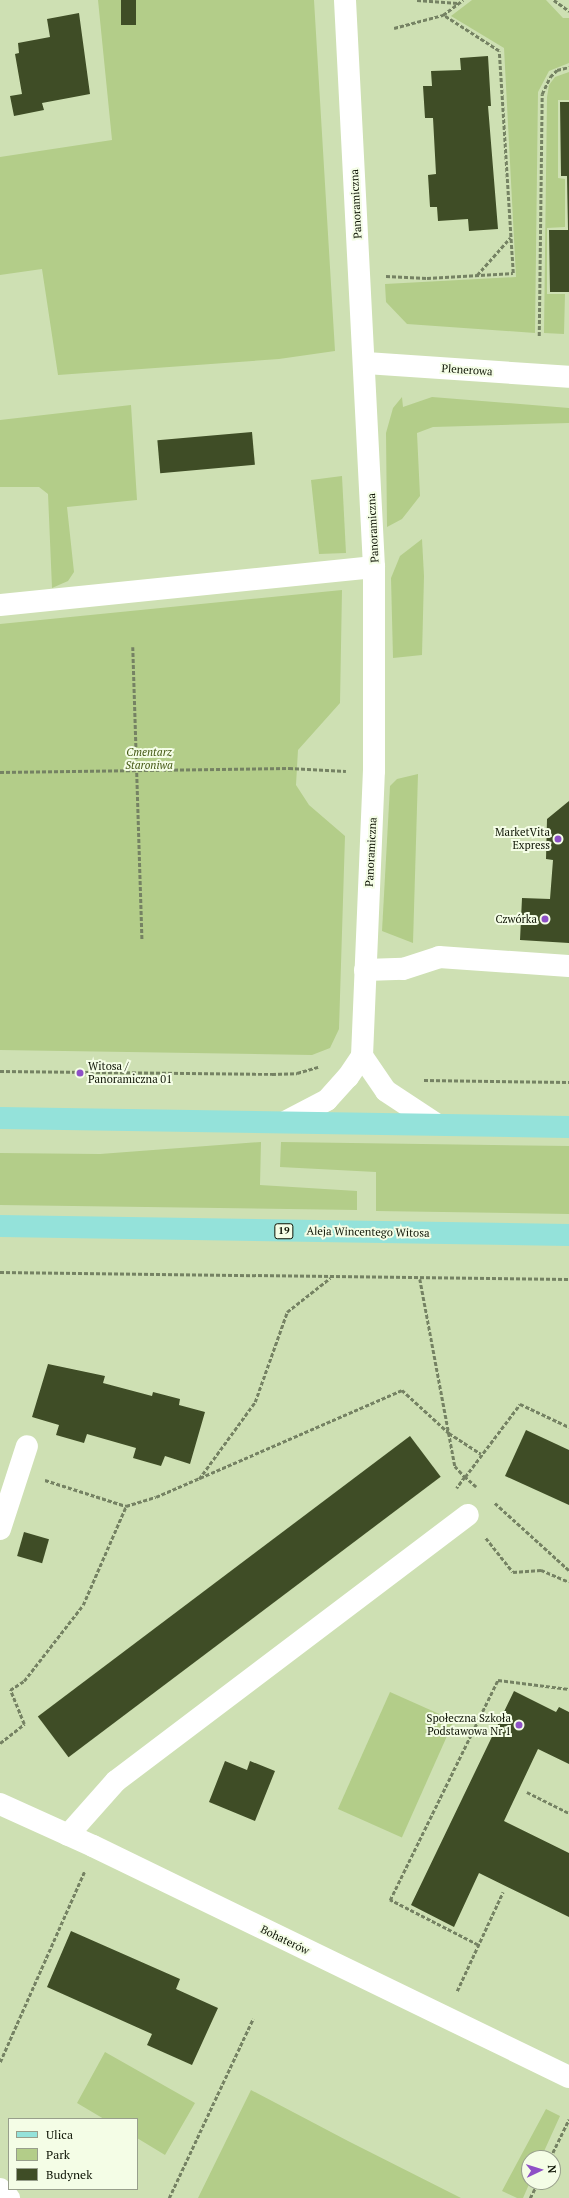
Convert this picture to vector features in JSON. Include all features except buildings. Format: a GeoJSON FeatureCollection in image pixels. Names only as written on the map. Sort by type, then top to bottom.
{"type":"FeatureCollection","features":[{"type":"Feature","properties":{"kind":"main road"},"geometry":{"type":"LineString","coordinates":[[0,1118],[569,1127]]}},
{"type":"Feature","properties":{"kind":"main road","name":"Aleja Wincentego Witosa"},"geometry":{"type":"LineString","coordinates":[[0,1226],[569,1235]]}},
{"type":"Feature","properties":{"kind":"street","name":"Panoramiczna"},"geometry":{"type":"LineString","coordinates":[[344,0],[366,363],[374,567],[374,771],[362,1056]]}},
{"type":"Feature","properties":{"kind":"street","name":"Plenerowa"},"geometry":{"type":"LineString","coordinates":[[366,363],[569,377]]}},
{"type":"Feature","properties":{"kind":"street"},"geometry":{"type":"LineString","coordinates":[[0,605],[374,567]]}},
{"type":"Feature","properties":{"kind":"street"},"geometry":{"type":"LineString","coordinates":[[365,970],[402,969],[439,957],[569,966]]}},
{"type":"Feature","properties":{"kind":"street"},"geometry":{"type":"LineString","coordinates":[[285,1122],[327,1100],[348,1078],[362,1056],[386,1091],[436,1124]]}},
{"type":"Feature","properties":{"kind":"street"},"geometry":{"type":"LineString","coordinates":[[0,1529],[27,1446]]}},
{"type":"Feature","properties":{"kind":"street"},"geometry":{"type":"LineString","coordinates":[[68,1835],[116,1781],[468,1515]]}},
{"type":"Feature","properties":{"kind":"street","name":"Bohaterów"},"geometry":{"type":"LineString","coordinates":[[0,1804],[68,1835],[569,2077]]}},
{"type":"Feature","properties":{"kind":"street"},"geometry":{"type":"LineString","coordinates":[[0,2188],[9,2198]]}},
{"type":"Feature","properties":{"kind":"path"},"geometry":{"type":"LineString","coordinates":[[417,0],[459,3]]}},
{"type":"Feature","properties":{"kind":"path"},"geometry":{"type":"LineString","coordinates":[[394,28],[442,15],[463,0]]}},
{"type":"Feature","properties":{"kind":"path"},"geometry":{"type":"LineString","coordinates":[[554,0],[569,11]]}},
{"type":"Feature","properties":{"kind":"path"},"geometry":{"type":"LineString","coordinates":[[382,276],[427,278],[513,273],[499,51],[442,15]]}},
{"type":"Feature","properties":{"kind":"path"},"geometry":{"type":"LineString","coordinates":[[539,336],[542,94],[550,77],[558,70],[569,67]]}},
{"type":"Feature","properties":{"kind":"path"},"geometry":{"type":"LineString","coordinates":[[477,275],[510,238]]}},
{"type":"Feature","properties":{"kind":"path"},"geometry":{"type":"LineString","coordinates":[[133,647],[142,940]]}},
{"type":"Feature","properties":{"kind":"path"},"geometry":{"type":"LineString","coordinates":[[0,772],[289,768],[374,771]]}},
{"type":"Feature","properties":{"kind":"path"},"geometry":{"type":"LineString","coordinates":[[0,1071],[272,1074],[297,1072],[321,1066]]}},
{"type":"Feature","properties":{"kind":"path"},"geometry":{"type":"LineString","coordinates":[[418,1079],[569,1082]]}},
{"type":"Feature","properties":{"kind":"path"},"geometry":{"type":"LineString","coordinates":[[0,1272],[330,1278],[569,1279]]}},
{"type":"Feature","properties":{"kind":"path"},"geometry":{"type":"LineString","coordinates":[[198,1479],[255,1402],[288,1312],[330,1278]]}},
{"type":"Feature","properties":{"kind":"path"},"geometry":{"type":"LineString","coordinates":[[420,1279],[455,1466],[465,1477],[483,1492]]}},
{"type":"Feature","properties":{"kind":"path"},"geometry":{"type":"LineString","coordinates":[[18,1472],[126,1506],[156,1497],[402,1390],[449,1434],[481,1454]]}},
{"type":"Feature","properties":{"kind":"path"},"geometry":{"type":"LineString","coordinates":[[569,1427],[520,1404],[452,1494],[513,1572],[541,1570],[569,1582]]}},
{"type":"Feature","properties":{"kind":"path"},"geometry":{"type":"LineString","coordinates":[[488,1497],[569,1570]]}},
{"type":"Feature","properties":{"kind":"path"},"geometry":{"type":"LineString","coordinates":[[0,1742],[24,1724],[10,1690],[24,1681],[83,1605],[126,1506]]}},
{"type":"Feature","properties":{"kind":"path"},"geometry":{"type":"LineString","coordinates":[[478,1945],[390,1900],[498,1680],[569,1689]]}},
{"type":"Feature","properties":{"kind":"path"},"geometry":{"type":"LineString","coordinates":[[527,1792],[569,1813]]}},
{"type":"Feature","properties":{"kind":"path"},"geometry":{"type":"LineString","coordinates":[[0,2062],[86,1869]]}},
{"type":"Feature","properties":{"kind":"path"},"geometry":{"type":"LineString","coordinates":[[456,1993],[503,1892]]}},
{"type":"Feature","properties":{"kind":"path"},"geometry":{"type":"LineString","coordinates":[[169,2198],[253,2018]]}},
{"type":"Feature","properties":{"kind":"path"},"geometry":{"type":"LineString","coordinates":[[554,2150],[569,2119]]}},
{"type":"Feature","properties":{"kind":"green space"},"geometry":{"type":"Polygon","coordinates":[[[98,0],[314,0],[335,351],[279,359],[58,375],[42,269],[0,275],[0,157],[112,140],[98,0]]]}},
{"type":"Feature","properties":{"kind":"green space"},"geometry":{"type":"Polygon","coordinates":[[[472,0],[546,0],[563,18],[569,18],[569,63],[549,71],[538,92],[535,333],[407,324],[386,302],[385,284],[516,277],[504,48],[451,16],[472,0]]]}},
{"type":"Feature","properties":{"kind":"green space"},"geometry":{"type":"Polygon","coordinates":[[[569,72],[569,100],[558,100],[558,178],[565,179],[565,227],[547,228],[547,294],[565,294],[564,334],[544,333],[547,97],[549,85],[555,77],[569,72]]]}},
{"type":"Feature","properties":{"kind":"green space"},"geometry":{"type":"Polygon","coordinates":[[[402,397],[403,407],[432,397],[569,408],[569,423],[433,427],[417,433],[420,496],[402,519],[387,527],[386,433],[393,408],[402,397]]]}},
{"type":"Feature","properties":{"kind":"green space"},"geometry":{"type":"Polygon","coordinates":[[[131,405],[137,500],[67,507],[74,572],[68,581],[52,588],[48,494],[39,487],[0,487],[0,420],[131,405]]]}},
{"type":"Feature","properties":{"kind":"green space"},"geometry":{"type":"Polygon","coordinates":[[[342,476],[346,553],[319,554],[311,480],[342,476]]]}},
{"type":"Feature","properties":{"kind":"green space"},"geometry":{"type":"Polygon","coordinates":[[[422,539],[424,576],[422,655],[393,658],[391,578],[400,556],[422,539]]]}},
{"type":"Feature","properties":{"kind":"green space","name":"Cmentarz Staroniwa"},"geometry":{"type":"Polygon","coordinates":[[[342,590],[340,703],[298,750],[296,785],[309,805],[345,836],[339,1029],[330,1048],[312,1055],[0,1050],[0,624],[342,590]]]}},
{"type":"Feature","properties":{"kind":"green space"},"geometry":{"type":"Polygon","coordinates":[[[418,774],[413,943],[382,931],[390,786],[397,779],[418,774]]]}},
{"type":"Feature","properties":{"kind":"green space"},"geometry":{"type":"Polygon","coordinates":[[[261,1142],[260,1185],[357,1191],[357,1210],[0,1205],[0,1153],[100,1154],[261,1142]]]}},
{"type":"Feature","properties":{"kind":"green space"},"geometry":{"type":"Polygon","coordinates":[[[281,1142],[569,1146],[569,1214],[376,1211],[376,1172],[280,1167],[281,1142]]]}},
{"type":"Feature","properties":{"kind":"green space"},"geometry":{"type":"Polygon","coordinates":[[[390,1692],[454,1720],[402,1837],[338,1809],[390,1692]]]}},
{"type":"Feature","properties":{"kind":"green space"},"geometry":{"type":"Polygon","coordinates":[[[105,2052],[195,2103],[165,2155],[138,2139],[138,2118],[102,2118],[77,2103],[105,2052]]]}},
{"type":"Feature","properties":{"kind":"green space"},"geometry":{"type":"Polygon","coordinates":[[[251,2090],[348,2141],[461,2198],[198,2198],[251,2090]]]}},
{"type":"Feature","properties":{"kind":"green space"},"geometry":{"type":"Polygon","coordinates":[[[546,2109],[560,2116],[545,2150],[524,2150],[546,2109]]]}},
{"type":"Feature","properties":{"kind":"green space"},"geometry":{"type":"Polygon","coordinates":[[[521,2156],[521,2190],[526,2190],[523,2198],[517,2198],[502,2191],[521,2156]]]}},
{"type":"Feature","properties":{"kind":"place","name":"MarketVita Express"},"geometry":{"type":"Point","coordinates":[558,839]}},
{"type":"Feature","properties":{"kind":"place","name":"Czwórka"},"geometry":{"type":"Point","coordinates":[545,919]}},
{"type":"Feature","properties":{"kind":"place","name":"Witosa / Panoramiczna 01"},"geometry":{"type":"Point","coordinates":[80,1073]}},
{"type":"Feature","properties":{"kind":"place","name":"Społeczna Szkoła Podstawowa Nr 1"},"geometry":{"type":"Point","coordinates":[519,1725]}}]}
